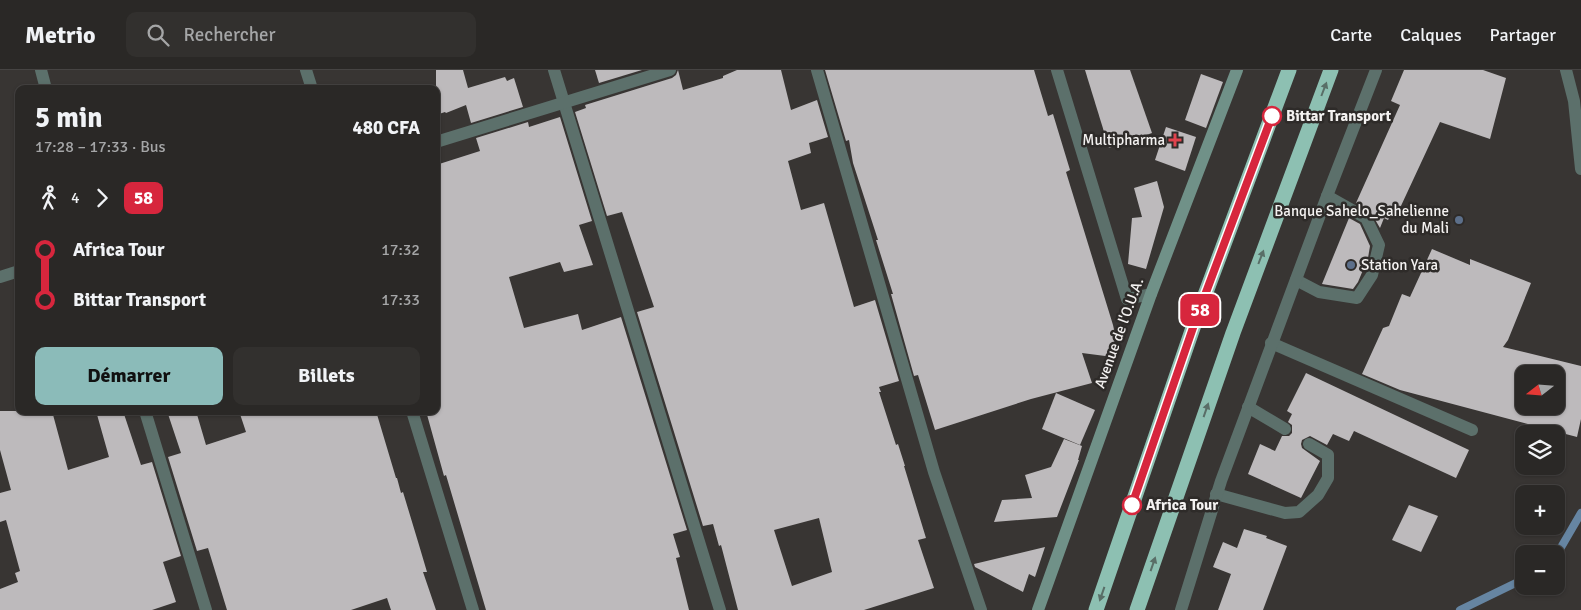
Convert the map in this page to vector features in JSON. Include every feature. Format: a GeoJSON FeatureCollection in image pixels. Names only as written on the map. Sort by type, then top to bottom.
{"type":"FeatureCollection","features":[{"type":"Feature","properties":{"kind":"highway"},"geometry":{"type":"LineString","coordinates":[[1096,610],[1196,319],[1289,70]]}},
{"type":"Feature","properties":{"kind":"highway"},"geometry":{"type":"LineString","coordinates":[[1137,610],[1233,333],[1331,70]]}},
{"type":"Feature","properties":{"kind":"street"},"geometry":{"type":"LineString","coordinates":[[41,70],[45,85]]}},
{"type":"Feature","properties":{"kind":"street"},"geometry":{"type":"LineString","coordinates":[[306,70],[311,85]]}},
{"type":"Feature","properties":{"kind":"street"},"geometry":{"type":"LineString","coordinates":[[554,70],[720,610]]}},
{"type":"Feature","properties":{"kind":"street"},"geometry":{"type":"LineString","coordinates":[[440,141],[670,70]]}},
{"type":"Feature","properties":{"kind":"street"},"geometry":{"type":"LineString","coordinates":[[817,70],[934,472],[981,610]]}},
{"type":"Feature","properties":{"kind":"street"},"geometry":{"type":"LineString","coordinates":[[1057,70],[1127,299],[1151,294]]}},
{"type":"Feature","properties":{"kind":"street","name":"Avenue de l'O.U.A."},"geometry":{"type":"LineString","coordinates":[[1038,610],[1151,294],[1238,70]]}},
{"type":"Feature","properties":{"kind":"street"},"geometry":{"type":"LineString","coordinates":[[1180,610],[1216,494],[1271,343],[1376,70]]}},
{"type":"Feature","properties":{"kind":"street"},"geometry":{"type":"LineString","coordinates":[[1566,70],[1574,101],[1581,169]]}},
{"type":"Feature","properties":{"kind":"street"},"geometry":{"type":"LineString","coordinates":[[1296,280],[1319,292],[1358,298],[1372,276],[1379,245],[1366,218],[1327,196]]}},
{"type":"Feature","properties":{"kind":"street"},"geometry":{"type":"LineString","coordinates":[[0,277],[15,272]]}},
{"type":"Feature","properties":{"kind":"street"},"geometry":{"type":"LineString","coordinates":[[1271,343],[1472,430]]}},
{"type":"Feature","properties":{"kind":"street"},"geometry":{"type":"LineString","coordinates":[[1248,407],[1285,429]]}},
{"type":"Feature","properties":{"kind":"street"},"geometry":{"type":"LineString","coordinates":[[146,415],[206,610]]}},
{"type":"Feature","properties":{"kind":"street"},"geometry":{"type":"LineString","coordinates":[[413,415],[473,610]]}},
{"type":"Feature","properties":{"kind":"street"},"geometry":{"type":"LineString","coordinates":[[1216,494],[1284,513],[1299,512],[1318,495],[1328,478],[1328,455],[1309,444]]}},
{"type":"Feature","properties":{"kind":"building"},"geometry":{"type":"Polygon","coordinates":[[[436,70],[463,70],[468,88],[505,77],[507,81],[514,78],[523,107],[471,123],[466,105],[440,114],[440,85],[436,85],[436,70]]]}},
{"type":"Feature","properties":{"kind":"building"},"geometry":{"type":"Polygon","coordinates":[[[595,70],[642,70],[599,83],[595,70]]]}},
{"type":"Feature","properties":{"kind":"building"},"geometry":{"type":"Polygon","coordinates":[[[678,70],[683,90],[723,78],[723,76],[737,70],[781,70],[791,110],[817,100],[828,137],[809,143],[811,153],[788,161],[801,210],[824,203],[854,307],[875,300],[899,381],[879,387],[881,392],[879,392],[896,445],[898,444],[926,538],[918,540],[934,588],[864,610],[738,610],[721,545],[719,546],[713,524],[703,526],[637,312],[654,307],[622,212],[607,216],[575,112],[586,108],[585,105],[672,78],[678,70]],[[819,518],[774,530],[792,586],[832,572],[819,518]]]}},
{"type":"Feature","properties":{"kind":"building"},"geometry":{"type":"Polygon","coordinates":[[[825,70],[1034,70],[1048,116],[1053,114],[1070,170],[1066,172],[1115,334],[1113,357],[1082,353],[1092,383],[1031,399],[935,430],[918,375],[914,376],[891,294],[893,294],[876,240],[878,240],[853,163],[849,140],[846,141],[825,70]]]}},
{"type":"Feature","properties":{"kind":"building"},"geometry":{"type":"Polygon","coordinates":[[[1085,70],[1130,70],[1152,133],[1109,148],[1085,70]]]}},
{"type":"Feature","properties":{"kind":"building"},"geometry":{"type":"Polygon","coordinates":[[[1404,70],[1483,70],[1506,78],[1490,139],[1440,122],[1400,208],[1394,210],[1388,220],[1384,218],[1380,228],[1370,211],[1356,203],[1400,105],[1391,101],[1404,70]]]}},
{"type":"Feature","properties":{"kind":"building"},"geometry":{"type":"Polygon","coordinates":[[[1201,74],[1223,82],[1206,128],[1185,120],[1201,74]]]}},
{"type":"Feature","properties":{"kind":"building"},"geometry":{"type":"Polygon","coordinates":[[[560,117],[592,221],[579,225],[593,265],[564,272],[560,262],[509,277],[524,328],[578,314],[582,330],[621,317],[687,530],[673,534],[680,557],[676,558],[689,610],[486,610],[427,415],[440,415],[440,164],[480,151],[476,138],[528,122],[529,127],[560,117]]]}},
{"type":"Feature","properties":{"kind":"building"},"geometry":{"type":"Polygon","coordinates":[[[1166,127],[1196,137],[1185,171],[1155,160],[1166,127]]]}},
{"type":"Feature","properties":{"kind":"building"},"geometry":{"type":"Polygon","coordinates":[[[1157,181],[1164,207],[1146,269],[1128,264],[1132,218],[1142,217],[1134,188],[1157,181]]]}},
{"type":"Feature","properties":{"kind":"building"},"geometry":{"type":"Polygon","coordinates":[[[1349,218],[1360,224],[1370,246],[1368,258],[1353,289],[1322,284],[1349,218]]]}},
{"type":"Feature","properties":{"kind":"building"},"geometry":{"type":"Polygon","coordinates":[[[1432,249],[1470,265],[1470,259],[1531,283],[1508,340],[1503,347],[1581,366],[1581,419],[1577,437],[1565,434],[1565,425],[1532,425],[1400,390],[1362,374],[1383,328],[1389,326],[1402,294],[1410,297],[1432,249]]]}},
{"type":"Feature","properties":{"kind":"building"},"geometry":{"type":"Polygon","coordinates":[[[1306,373],[1469,450],[1456,478],[1354,431],[1349,441],[1333,434],[1327,445],[1310,436],[1302,440],[1302,448],[1320,461],[1301,498],[1248,474],[1260,444],[1275,451],[1282,436],[1289,436],[1292,433],[1292,425],[1288,422],[1292,414],[1287,411],[1306,373]]]}},
{"type":"Feature","properties":{"kind":"building"},"geometry":{"type":"Polygon","coordinates":[[[1056,393],[1095,410],[1080,445],[1042,429],[1056,393]]]}},
{"type":"Feature","properties":{"kind":"building"},"geometry":{"type":"Polygon","coordinates":[[[0,411],[15,411],[15,415],[53,415],[68,470],[109,457],[97,415],[124,415],[141,465],[152,462],[181,556],[163,562],[176,602],[152,610],[0,610],[0,589],[18,582],[15,573],[20,571],[6,520],[0,522],[0,493],[11,490],[0,450],[0,411]]]}},
{"type":"Feature","properties":{"kind":"building"},"geometry":{"type":"Polygon","coordinates":[[[168,415],[197,415],[206,445],[246,432],[240,415],[377,415],[419,545],[427,572],[423,572],[436,610],[391,610],[387,598],[351,610],[227,610],[208,548],[197,551],[168,457],[181,453],[168,415]]]}},
{"type":"Feature","properties":{"kind":"building"},"geometry":{"type":"Polygon","coordinates":[[[1064,439],[1082,446],[1079,460],[1057,517],[994,522],[1002,500],[1032,498],[1025,475],[1051,467],[1064,439]]]}},
{"type":"Feature","properties":{"kind":"building"},"geometry":{"type":"Polygon","coordinates":[[[1409,505],[1438,516],[1421,552],[1392,540],[1409,505]]]}},
{"type":"Feature","properties":{"kind":"building"},"geometry":{"type":"Polygon","coordinates":[[[1244,529],[1267,536],[1266,538],[1287,546],[1263,610],[1218,610],[1231,574],[1213,567],[1223,542],[1237,548],[1244,529]]]}},
{"type":"Feature","properties":{"kind":"building"},"geometry":{"type":"Polygon","coordinates":[[[1045,547],[1035,577],[1029,574],[1023,592],[975,567],[974,564],[1045,547]]]}},
{"type":"Feature","properties":{"kind":"waterway"},"geometry":{"type":"LineString","coordinates":[[1562,545],[1581,513]]}},
{"type":"Feature","properties":{"kind":"waterway"},"geometry":{"type":"LineString","coordinates":[[1460,610],[1515,583]]}},
{"type":"Feature","properties":{"kind":"bus line","name":"58"},"geometry":{"type":"LineString","coordinates":[[1132,505],[1196,319],[1272,116]]}},
{"type":"Feature","properties":{"kind":"place","name":"Bittar Transport"},"geometry":{"type":"Point","coordinates":[1272,116]}},
{"type":"Feature","properties":{"kind":"place","name":"Multipharma"},"geometry":{"type":"Point","coordinates":[1175,140]}},
{"type":"Feature","properties":{"kind":"place","name":"Banque Sahelo_Sahelienne du Mali"},"geometry":{"type":"Point","coordinates":[1459,220]}},
{"type":"Feature","properties":{"kind":"place","name":"Station Yara"},"geometry":{"type":"Point","coordinates":[1351,265]}},
{"type":"Feature","properties":{"kind":"place","name":"Africa Tour"},"geometry":{"type":"Point","coordinates":[1132,505]}}]}
